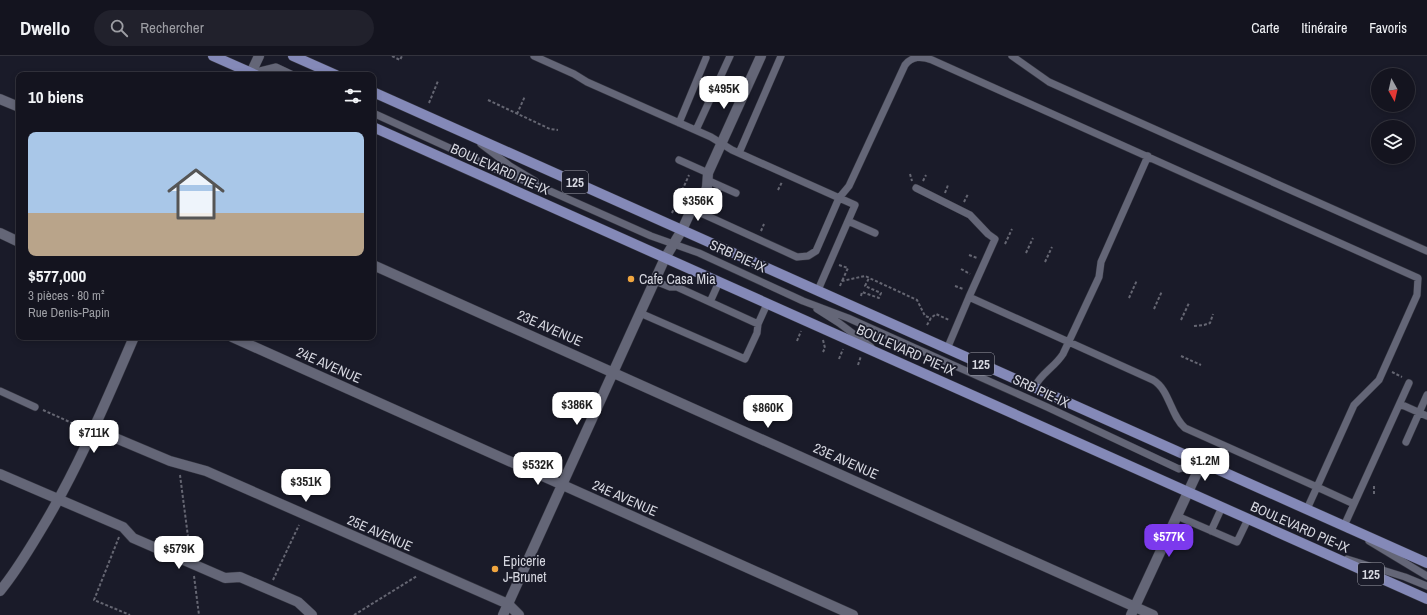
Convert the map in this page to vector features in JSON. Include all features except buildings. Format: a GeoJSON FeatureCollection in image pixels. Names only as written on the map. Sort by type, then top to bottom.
{"type":"FeatureCollection","features":[{"type":"Feature","properties":{"kind":"main road"},"geometry":{"type":"LineString","coordinates":[[213,56],[248,72]]}},
{"type":"Feature","properties":{"kind":"main road"},"geometry":{"type":"LineString","coordinates":[[293,56],[329,72]]}},
{"type":"Feature","properties":{"kind":"main road","name":"BOULEVARD PIE-IX"},"geometry":{"type":"LineString","coordinates":[[376,93],[1427,563]]}},
{"type":"Feature","properties":{"kind":"main road","name":"BOULEVARD PIE-IX"},"geometry":{"type":"LineString","coordinates":[[376,128],[1427,599]]}},
{"type":"Feature","properties":{"kind":"street"},"geometry":{"type":"LineString","coordinates":[[253,72],[259,56]]}},
{"type":"Feature","properties":{"kind":"street"},"geometry":{"type":"LineString","coordinates":[[503,615],[665,258],[682,230],[692,209],[705,192],[708,177],[761,56]]}},
{"type":"Feature","properties":{"kind":"street"},"geometry":{"type":"LineString","coordinates":[[0,99],[16,106]]}},
{"type":"Feature","properties":{"kind":"street"},"geometry":{"type":"LineString","coordinates":[[0,233],[16,241]]}},
{"type":"Feature","properties":{"kind":"street","name":"23E AVENUE"},"geometry":{"type":"LineString","coordinates":[[376,266],[613,372],[1133,611],[1153,615]]}},
{"type":"Feature","properties":{"kind":"street"},"geometry":{"type":"LineString","coordinates":[[0,591],[26,556],[59,500],[93,431],[133,340]]}},
{"type":"Feature","properties":{"kind":"street","name":"24E AVENUE"},"geometry":{"type":"LineString","coordinates":[[239,340],[853,615]]}},
{"type":"Feature","properties":{"kind":"street","name":"25E AVENUE"},"geometry":{"type":"LineString","coordinates":[[93,431],[170,462],[206,471],[508,604],[519,615]]}},
{"type":"Feature","properties":{"kind":"street"},"geometry":{"type":"LineString","coordinates":[[1133,611],[1202,462]]}},
{"type":"Feature","properties":{"kind":"street"},"geometry":{"type":"LineString","coordinates":[[0,474],[122,527],[133,538],[192,564],[225,578],[240,577],[298,602],[312,615]]}},
{"type":"Feature","properties":{"kind":"lane"},"geometry":{"type":"LineString","coordinates":[[534,56],[574,74],[587,82],[696,130],[739,153],[855,205],[818,290]]}},
{"type":"Feature","properties":{"kind":"lane"},"geometry":{"type":"LineString","coordinates":[[696,130],[730,56]]}},
{"type":"Feature","properties":{"kind":"lane"},"geometry":{"type":"LineString","coordinates":[[739,153],[781,56]]}},
{"type":"Feature","properties":{"kind":"lane"},"geometry":{"type":"LineString","coordinates":[[692,209],[797,257],[811,255],[816,251],[840,198],[849,186],[904,65],[909,60],[918,56],[932,60],[1418,278],[1417,295],[1379,380],[1354,405],[1307,509]]}},
{"type":"Feature","properties":{"kind":"lane"},"geometry":{"type":"LineString","coordinates":[[1012,56],[1049,82],[1427,251]]}},
{"type":"Feature","properties":{"kind":"lane"},"geometry":{"type":"LineString","coordinates":[[679,123],[706,58]]}},
{"type":"Feature","properties":{"kind":"lane"},"geometry":{"type":"LineString","coordinates":[[259,72],[276,67],[287,72]]}},
{"type":"Feature","properties":{"kind":"lane","name":"SRB PIE-IX"},"geometry":{"type":"LineString","coordinates":[[376,114],[502,172],[550,191],[644,233],[699,253],[803,301],[848,318],[1046,407],[1179,469],[1202,462]]}},
{"type":"Feature","properties":{"kind":"lane","name":"SRB PIE-IX"},"geometry":{"type":"LineString","coordinates":[[468,134],[510,166],[550,191]]}},
{"type":"Feature","properties":{"kind":"lane"},"geometry":{"type":"LineString","coordinates":[[1034,388],[1038,380],[1061,358],[1069,342],[1099,277],[1101,262],[1148,156]]}},
{"type":"Feature","properties":{"kind":"lane"},"geometry":{"type":"LineString","coordinates":[[679,160],[736,193]]}},
{"type":"Feature","properties":{"kind":"lane"},"geometry":{"type":"LineString","coordinates":[[916,188],[970,215],[988,234],[995,239],[947,349]]}},
{"type":"Feature","properties":{"kind":"lane"},"geometry":{"type":"LineString","coordinates":[[848,221],[875,233]]}},
{"type":"Feature","properties":{"kind":"lane"},"geometry":{"type":"LineString","coordinates":[[655,281],[670,287],[677,287],[758,324]]}},
{"type":"Feature","properties":{"kind":"lane"},"geometry":{"type":"LineString","coordinates":[[710,302],[719,282]]}},
{"type":"Feature","properties":{"kind":"lane"},"geometry":{"type":"LineString","coordinates":[[969,297],[1153,380],[1161,385],[1179,421],[1185,428],[1354,504]]}},
{"type":"Feature","properties":{"kind":"lane","name":"SRB PIE-IX"},"geometry":{"type":"LineString","coordinates":[[803,301],[839,323],[882,355]]}},
{"type":"Feature","properties":{"kind":"lane"},"geometry":{"type":"LineString","coordinates":[[640,313],[745,359],[757,333],[758,324],[767,304]]}},
{"type":"Feature","properties":{"kind":"lane"},"geometry":{"type":"LineString","coordinates":[[1409,383],[1344,526],[1427,576]]}},
{"type":"Feature","properties":{"kind":"lane"},"geometry":{"type":"LineString","coordinates":[[0,391],[35,406]]}},
{"type":"Feature","properties":{"kind":"lane"},"geometry":{"type":"LineString","coordinates":[[1406,442],[1427,395]]}},
{"type":"Feature","properties":{"kind":"lane"},"geometry":{"type":"LineString","coordinates":[[1400,404],[1427,416]]}},
{"type":"Feature","properties":{"kind":"lane"},"geometry":{"type":"LineString","coordinates":[[1419,413],[1427,409]]}},
{"type":"Feature","properties":{"kind":"lane"},"geometry":{"type":"LineString","coordinates":[[1211,531],[1222,507]]}},
{"type":"Feature","properties":{"kind":"lane"},"geometry":{"type":"LineString","coordinates":[[1177,516],[1237,542],[1248,519]]}},
{"type":"Feature","properties":{"kind":"lane"},"geometry":{"type":"LineString","coordinates":[[1315,549],[1405,577],[1427,586]]}},
{"type":"Feature","properties":{"kind":"path"},"geometry":{"type":"LineString","coordinates":[[392,56],[400,60],[402,56]]}},
{"type":"Feature","properties":{"kind":"path"},"geometry":{"type":"LineString","coordinates":[[429,103],[438,81]]}},
{"type":"Feature","properties":{"kind":"path"},"geometry":{"type":"LineString","coordinates":[[517,114],[525,96]]}},
{"type":"Feature","properties":{"kind":"path"},"geometry":{"type":"LineString","coordinates":[[488,100],[550,129],[558,130]]}},
{"type":"Feature","properties":{"kind":"path"},"geometry":{"type":"LineString","coordinates":[[672,213],[689,176]]}},
{"type":"Feature","properties":{"kind":"path"},"geometry":{"type":"LineString","coordinates":[[778,190],[781,184]]}},
{"type":"Feature","properties":{"kind":"path"},"geometry":{"type":"LineString","coordinates":[[760,232],[764,224]]}},
{"type":"Feature","properties":{"kind":"path"},"geometry":{"type":"LineString","coordinates":[[1005,244],[1012,229]]}},
{"type":"Feature","properties":{"kind":"path"},"geometry":{"type":"LineString","coordinates":[[1026,254],[1033,238]]}},
{"type":"Feature","properties":{"kind":"path"},"geometry":{"type":"LineString","coordinates":[[1045,262],[1052,246]]}},
{"type":"Feature","properties":{"kind":"path"},"geometry":{"type":"LineString","coordinates":[[838,264],[848,268],[840,286]]}},
{"type":"Feature","properties":{"kind":"path"},"geometry":{"type":"LineString","coordinates":[[842,281],[865,276],[916,300],[925,316],[931,318]]}},
{"type":"Feature","properties":{"kind":"path"},"geometry":{"type":"LineString","coordinates":[[861,296],[862,292],[879,298],[881,293],[865,286],[869,278]]}},
{"type":"Feature","properties":{"kind":"path"},"geometry":{"type":"LineString","coordinates":[[1128,298],[1137,280]]}},
{"type":"Feature","properties":{"kind":"path"},"geometry":{"type":"LineString","coordinates":[[1154,309],[1162,291]]}},
{"type":"Feature","properties":{"kind":"path"},"geometry":{"type":"LineString","coordinates":[[1181,320],[1189,303]]}},
{"type":"Feature","properties":{"kind":"path"},"geometry":{"type":"LineString","coordinates":[[927,325],[931,318],[936,314],[942,316]]}},
{"type":"Feature","properties":{"kind":"path"},"geometry":{"type":"LineString","coordinates":[[1194,326],[1204,325],[1210,322],[1214,314]]}},
{"type":"Feature","properties":{"kind":"path"},"geometry":{"type":"LineString","coordinates":[[797,340],[802,328]]}},
{"type":"Feature","properties":{"kind":"path"},"geometry":{"type":"LineString","coordinates":[[822,337],[826,348],[823,352]]}},
{"type":"Feature","properties":{"kind":"path"},"geometry":{"type":"LineString","coordinates":[[839,359],[844,347]]}},
{"type":"Feature","properties":{"kind":"path"},"geometry":{"type":"LineString","coordinates":[[858,365],[862,355]]}},
{"type":"Feature","properties":{"kind":"path"},"geometry":{"type":"LineString","coordinates":[[1181,356],[1201,365]]}},
{"type":"Feature","properties":{"kind":"path"},"geometry":{"type":"LineString","coordinates":[[1390,371],[1401,376]]}},
{"type":"Feature","properties":{"kind":"path"},"geometry":{"type":"LineString","coordinates":[[35,406],[93,431]]}},
{"type":"Feature","properties":{"kind":"path"},"geometry":{"type":"LineString","coordinates":[[179,464],[199,615]]}},
{"type":"Feature","properties":{"kind":"path"},"geometry":{"type":"LineString","coordinates":[[269,590],[304,514]]}},
{"type":"Feature","properties":{"kind":"path"},"geometry":{"type":"LineString","coordinates":[[122,527],[94,600],[130,615]]}},
{"type":"Feature","properties":{"kind":"path"},"geometry":{"type":"LineString","coordinates":[[354,615],[420,574],[423,567]]}},
{"type":"Feature","properties":{"kind":"place","name":"Cafe Casa Mia"},"geometry":{"type":"Point","coordinates":[631,279]}},
{"type":"Feature","properties":{"kind":"place","name":"Epicerie J-Brunet"},"geometry":{"type":"Point","coordinates":[495,569]}}]}
